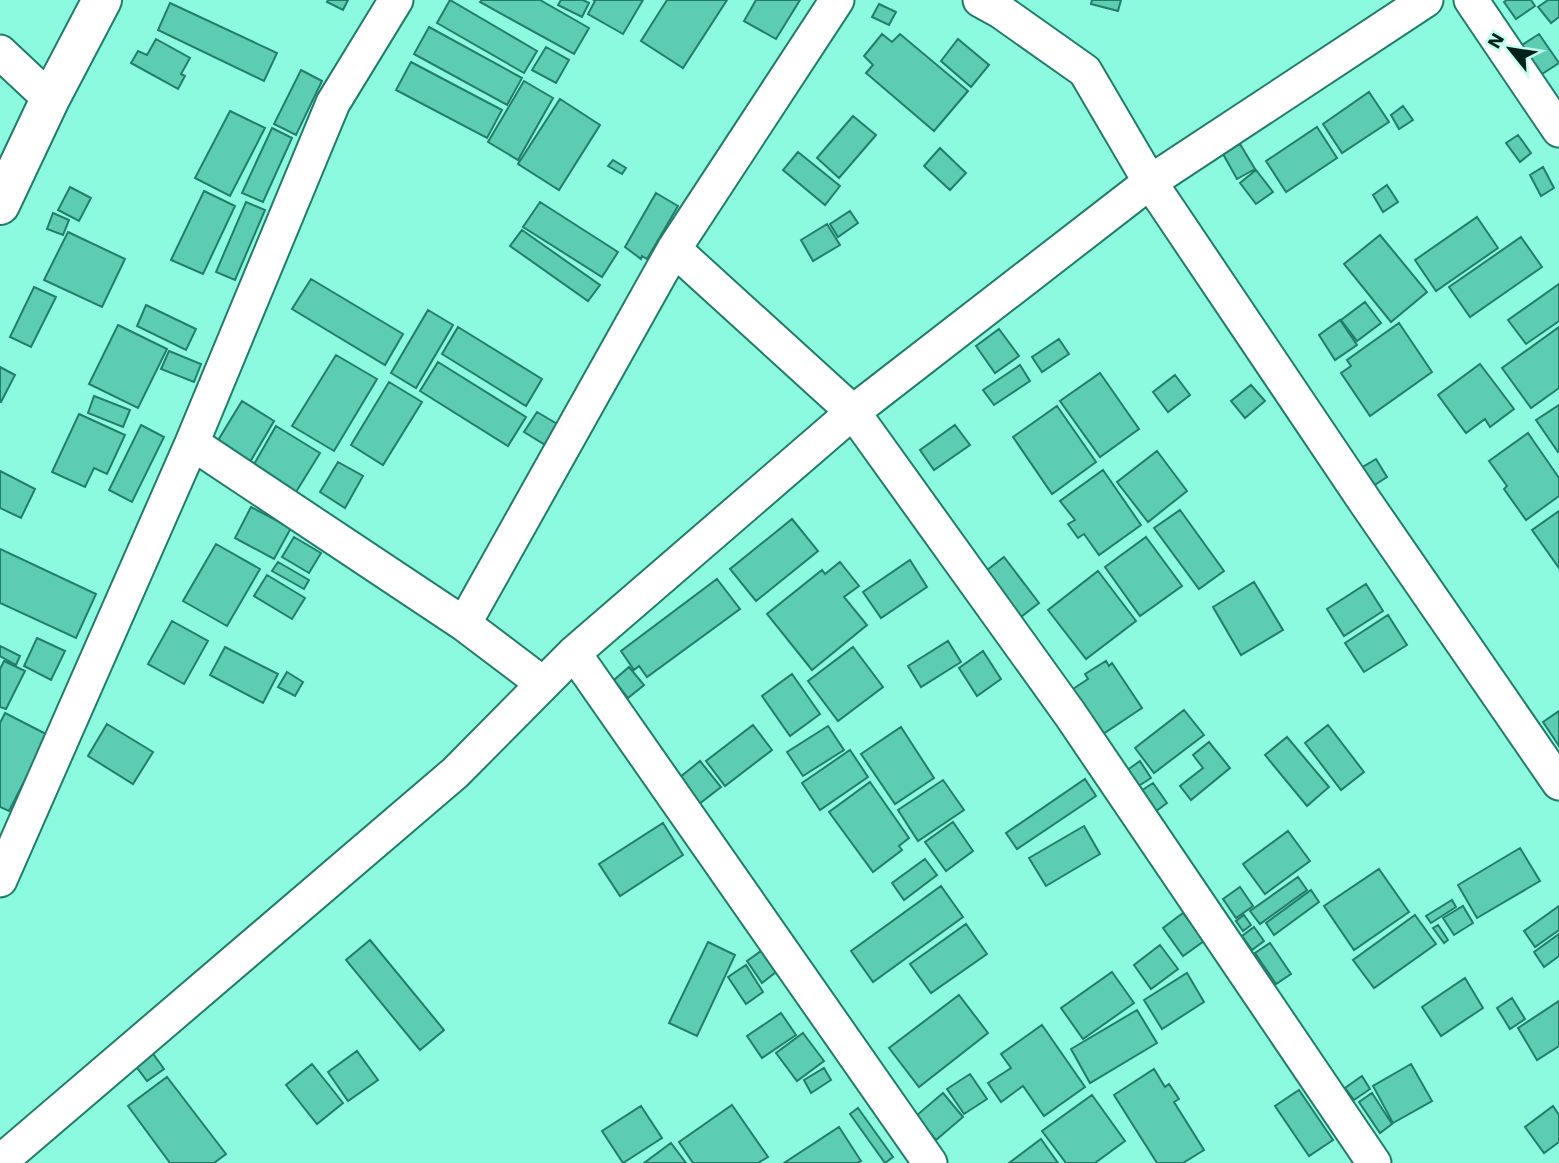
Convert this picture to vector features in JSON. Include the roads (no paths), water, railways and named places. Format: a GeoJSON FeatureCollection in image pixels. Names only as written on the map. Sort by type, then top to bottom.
{"type":"FeatureCollection","features":[{"type":"Feature","properties":{"kind":"street"},"geometry":{"type":"LineString","coordinates":[[0,205],[50,99],[102,0]]}},
{"type":"Feature","properties":{"kind":"street"},"geometry":{"type":"LineString","coordinates":[[0,880],[192,443],[333,103],[396,0]]}},
{"type":"Feature","properties":{"kind":"street"},"geometry":{"type":"LineString","coordinates":[[464,624],[674,249],[837,0]]}},
{"type":"Feature","properties":{"kind":"street"},"geometry":{"type":"LineString","coordinates":[[0,1162],[455,773],[574,653],[853,412],[1150,182],[1426,0]]}},
{"type":"Feature","properties":{"kind":"street"},"geometry":{"type":"LineString","coordinates":[[1471,0],[1559,130]]}},
{"type":"Feature","properties":{"kind":"street"},"geometry":{"type":"LineString","coordinates":[[995,4],[1085,71],[1150,182],[1348,477],[1559,783]]}},
{"type":"Feature","properties":{"kind":"street"},"geometry":{"type":"LineString","coordinates":[[0,52],[50,99]]}},
{"type":"Feature","properties":{"kind":"street"},"geometry":{"type":"LineString","coordinates":[[674,249],[853,412],[1070,714],[1374,1163]]}},
{"type":"Feature","properties":{"kind":"street"},"geometry":{"type":"LineString","coordinates":[[192,443],[464,624],[542,683]]}},
{"type":"Feature","properties":{"kind":"street"},"geometry":{"type":"LineString","coordinates":[[574,653],[930,1163]]}}]}
